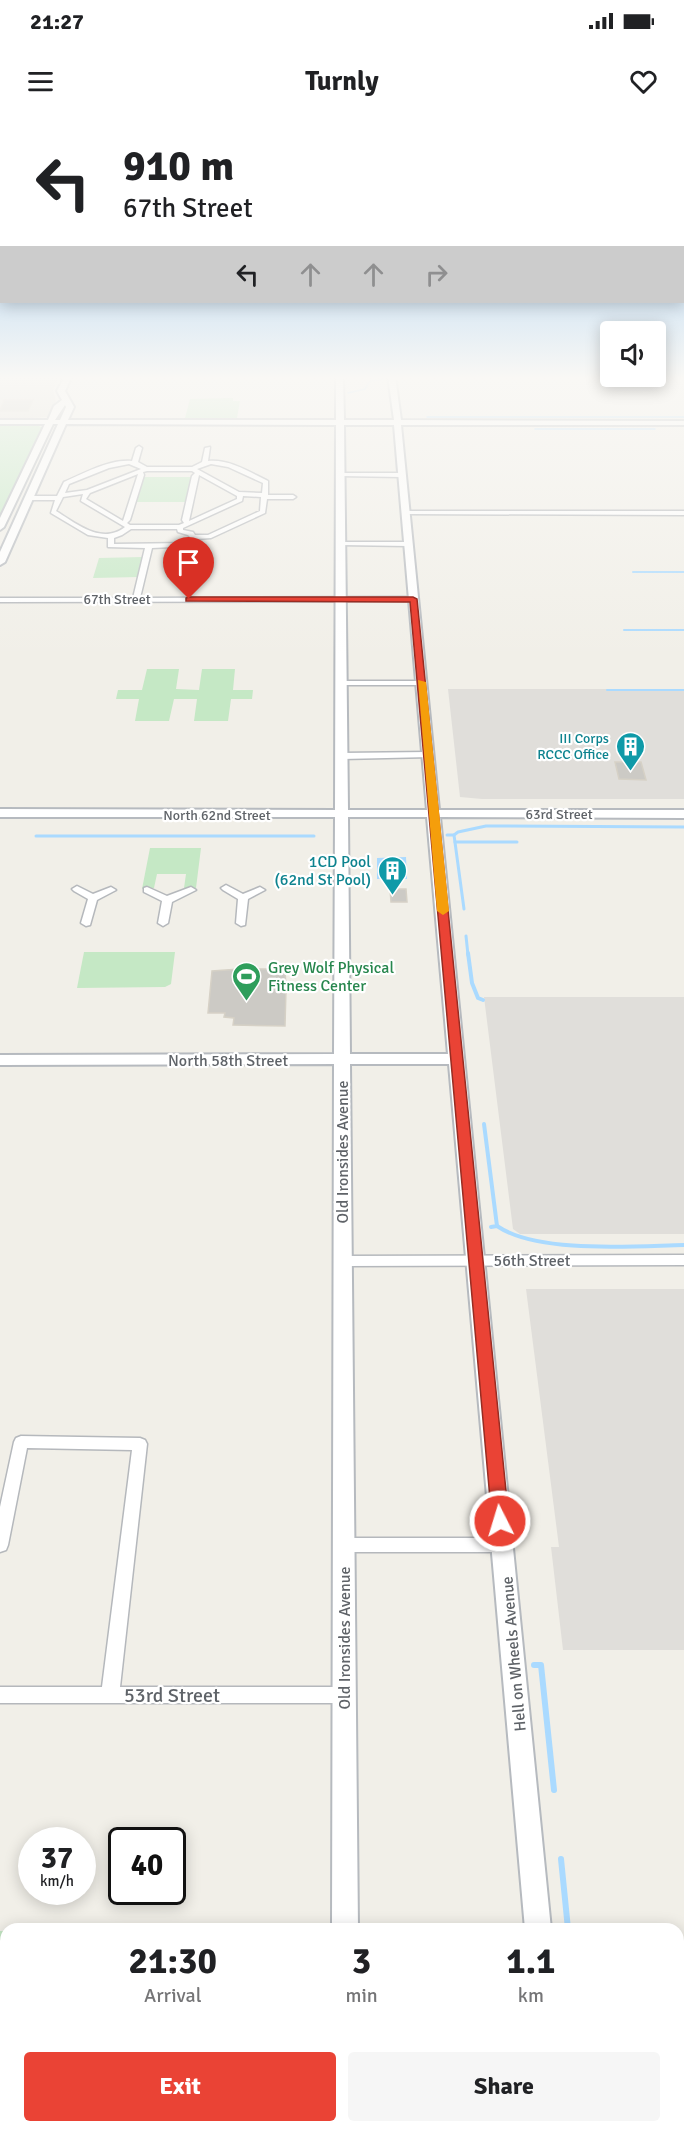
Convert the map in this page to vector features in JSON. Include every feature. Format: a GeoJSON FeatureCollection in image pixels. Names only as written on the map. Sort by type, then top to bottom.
{"type":"FeatureCollection","features":[{"type":"Feature","properties":{"kind":"street"},"geometry":{"type":"LineString","coordinates":[[0,527],[27,470]]}},
{"type":"Feature","properties":{"kind":"street"},"geometry":{"type":"LineString","coordinates":[[0,562],[42,470]]}},
{"type":"Feature","properties":{"kind":"street"},"geometry":{"type":"LineString","coordinates":[[100,470],[66,483],[53,512],[96,537],[111,537],[126,525],[143,471]]}},
{"type":"Feature","properties":{"kind":"street"},"geometry":{"type":"LineString","coordinates":[[196,471],[184,525],[180,531],[190,533],[193,537],[209,537],[263,512],[266,482],[239,470]]}},
{"type":"Feature","properties":{"kind":"street","name":"Old Ironsides Avenue"},"geometry":{"type":"LineString","coordinates":[[341,470],[345,1923]]}},
{"type":"Feature","properties":{"kind":"street","name":"Hell on Wheels Avenue"},"geometry":{"type":"LineString","coordinates":[[402,470],[537,1923]]}},
{"type":"Feature","properties":{"kind":"street"},"geometry":{"type":"LineString","coordinates":[[29,498],[59,497],[88,492],[143,471],[196,471],[238,497]]}},
{"type":"Feature","properties":{"kind":"street"},"geometry":{"type":"LineString","coordinates":[[341,475],[402,475]]}},
{"type":"Feature","properties":{"kind":"street"},"geometry":{"type":"LineString","coordinates":[[84,502],[88,492]]}},
{"type":"Feature","properties":{"kind":"street"},"geometry":{"type":"LineString","coordinates":[[59,497],[84,502],[126,525],[184,525],[238,497],[293,497]]}},
{"type":"Feature","properties":{"kind":"street"},"geometry":{"type":"LineString","coordinates":[[406,513],[684,513]]}},
{"type":"Feature","properties":{"kind":"street"},"geometry":{"type":"LineString","coordinates":[[111,537],[110,546],[191,545],[193,537]]}},
{"type":"Feature","properties":{"kind":"street"},"geometry":{"type":"LineString","coordinates":[[342,544],[408,544]]}},
{"type":"Feature","properties":{"kind":"street"},"geometry":{"type":"LineString","coordinates":[[136,600],[149,546]]}},
{"type":"Feature","properties":{"kind":"street","name":"67th Street"},"geometry":{"type":"LineString","coordinates":[[0,600],[413,599]]}},
{"type":"Feature","properties":{"kind":"street"},"geometry":{"type":"LineString","coordinates":[[342,683],[421,683]]}},
{"type":"Feature","properties":{"kind":"street"},"geometry":{"type":"LineString","coordinates":[[342,756],[428,755]]}},
{"type":"Feature","properties":{"kind":"street","name":"North 62nd Street"},"geometry":{"type":"LineString","coordinates":[[0,813],[433,814]]}},
{"type":"Feature","properties":{"kind":"street","name":"63rd Street"},"geometry":{"type":"LineString","coordinates":[[433,814],[684,814]]}},
{"type":"Feature","properties":{"kind":"street"},"geometry":{"type":"LineString","coordinates":[[226,888],[243,898]]}},
{"type":"Feature","properties":{"kind":"street"},"geometry":{"type":"LineString","coordinates":[[77,889],[93,898]]}},
{"type":"Feature","properties":{"kind":"street"},"geometry":{"type":"LineString","coordinates":[[93,898],[111,890]]}},
{"type":"Feature","properties":{"kind":"street"},"geometry":{"type":"LineString","coordinates":[[147,890],[167,900],[191,891]]}},
{"type":"Feature","properties":{"kind":"street"},"geometry":{"type":"LineString","coordinates":[[243,898],[260,890]]}},
{"type":"Feature","properties":{"kind":"street"},"geometry":{"type":"LineString","coordinates":[[86,923],[93,898]]}},
{"type":"Feature","properties":{"kind":"street"},"geometry":{"type":"LineString","coordinates":[[241,923],[243,898]]}},
{"type":"Feature","properties":{"kind":"street"},"geometry":{"type":"LineString","coordinates":[[163,923],[167,900]]}},
{"type":"Feature","properties":{"kind":"street","name":"North 58th Street"},"geometry":{"type":"LineString","coordinates":[[0,1060],[457,1059]]}},
{"type":"Feature","properties":{"kind":"street","name":"56th Street"},"geometry":{"type":"LineString","coordinates":[[343,1261],[684,1260]]}},
{"type":"Feature","properties":{"kind":"street"},"geometry":{"type":"LineString","coordinates":[[0,1545],[21,1442],[140,1444],[110,1695]]}},
{"type":"Feature","properties":{"kind":"street"},"geometry":{"type":"LineString","coordinates":[[344,1545],[503,1545]]}},
{"type":"Feature","properties":{"kind":"street","name":"53rd Street"},"geometry":{"type":"LineString","coordinates":[[0,1695],[343,1695]]}},
{"type":"Feature","properties":{"kind":"shaded area"},"geometry":{"type":"Polygon","coordinates":[[[448,689],[684,689],[684,799],[482,799],[460,797],[448,689]]]}},
{"type":"Feature","properties":{"kind":"shaded area"},"geometry":{"type":"Polygon","coordinates":[[[484,997],[684,997],[684,1234],[520,1234],[513,1229],[484,997]]]}},
{"type":"Feature","properties":{"kind":"shaded area"},"geometry":{"type":"Polygon","coordinates":[[[526,1289],[684,1289],[684,1650],[563,1650],[551,1547],[559,1547],[526,1289]]]}},
{"type":"Feature","properties":{"kind":"green space"},"geometry":{"type":"Polygon","coordinates":[[[0,470],[23,470],[0,517],[0,470]]]}},
{"type":"Feature","properties":{"kind":"green space"},"geometry":{"type":"Polygon","coordinates":[[[143,477],[192,477],[186,502],[135,502],[143,477]]]}},
{"type":"Feature","properties":{"kind":"green space"},"geometry":{"type":"Polygon","coordinates":[[[99,558],[144,558],[139,577],[93,578],[99,558]]]}},
{"type":"Feature","properties":{"kind":"green space"},"geometry":{"type":"Polygon","coordinates":[[[147,669],[179,669],[176,689],[199,690],[202,669],[235,669],[233,690],[253,690],[252,699],[231,699],[228,721],[194,721],[197,699],[174,699],[169,721],[135,721],[139,699],[116,699],[118,690],[142,690],[147,669]]]}},
{"type":"Feature","properties":{"kind":"green space"},"geometry":{"type":"Polygon","coordinates":[[[150,848],[201,848],[196,888],[184,888],[186,874],[157,874],[154,888],[142,889],[150,848]]]}},
{"type":"Feature","properties":{"kind":"green space"},"geometry":{"type":"Polygon","coordinates":[[[84,952],[175,952],[171,984],[165,987],[77,988],[84,952]]]}},
{"type":"Feature","properties":{"kind":"water"},"geometry":{"type":"Polygon","coordinates":[[[406,857],[407,879],[377,879],[377,858],[406,857]]]}},
{"type":"Feature","properties":{"kind":"building","name":"III Corps RCCC Office"},"geometry":{"type":"Polygon","coordinates":[[[615,762],[641,762],[646,780],[619,779],[615,762]]]}},
{"type":"Feature","properties":{"kind":"building","name":"1CD Pool (62nd St Pool)"},"geometry":{"type":"Polygon","coordinates":[[[390,889],[406,889],[407,902],[391,902],[390,889]]]}},
{"type":"Feature","properties":{"kind":"building","name":"Grey Wolf Physical Fitness Center"},"geometry":{"type":"Polygon","coordinates":[[[285,969],[285,1026],[233,1025],[234,1018],[224,1017],[225,1013],[208,1013],[212,971],[285,969]]]}},
{"type":"Feature","properties":{"kind":"waterway"},"geometry":{"type":"LineString","coordinates":[[633,572],[684,572]]}},
{"type":"Feature","properties":{"kind":"waterway"},"geometry":{"type":"LineString","coordinates":[[624,630],[684,630]]}},
{"type":"Feature","properties":{"kind":"waterway"},"geometry":{"type":"LineString","coordinates":[[607,690],[684,690]]}},
{"type":"Feature","properties":{"kind":"waterway"},"geometry":{"type":"LineString","coordinates":[[454,835],[458,832],[486,826],[684,827]]}},
{"type":"Feature","properties":{"kind":"waterway"},"geometry":{"type":"LineString","coordinates":[[447,835],[454,835]]}},
{"type":"Feature","properties":{"kind":"waterway"},"geometry":{"type":"LineString","coordinates":[[454,835],[464,909]]}},
{"type":"Feature","properties":{"kind":"waterway"},"geometry":{"type":"LineString","coordinates":[[36,836],[314,836]]}},
{"type":"Feature","properties":{"kind":"waterway"},"geometry":{"type":"LineString","coordinates":[[455,842],[517,842]]}},
{"type":"Feature","properties":{"kind":"waterway"},"geometry":{"type":"LineString","coordinates":[[466,936],[468,955]]}},
{"type":"Feature","properties":{"kind":"waterway"},"geometry":{"type":"LineString","coordinates":[[468,953],[472,983],[478,998],[483,1000]]}},
{"type":"Feature","properties":{"kind":"waterway"},"geometry":{"type":"LineString","coordinates":[[484,1124],[497,1226]]}},
{"type":"Feature","properties":{"kind":"waterway"},"geometry":{"type":"LineString","coordinates":[[491,1227],[497,1226]]}},
{"type":"Feature","properties":{"kind":"waterway"},"geometry":{"type":"LineString","coordinates":[[497,1226],[515,1235],[561,1245],[614,1247],[684,1245]]}},
{"type":"Feature","properties":{"kind":"waterway"},"geometry":{"type":"LineString","coordinates":[[534,1665],[541,1665],[554,1790]]}},
{"type":"Feature","properties":{"kind":"waterway"},"geometry":{"type":"LineString","coordinates":[[561,1859],[567,1923]]}},
{"type":"Feature","properties":{"kind":"slow traffic"},"geometry":{"type":"LineString","coordinates":[[421,682],[443,911]]}},
{"type":"Feature","properties":{"kind":"place","name":"III Corps RCCC Office"},"geometry":{"type":"Point","coordinates":[630,772]}},
{"type":"Feature","properties":{"kind":"place","name":"1CD Pool (62nd St Pool)"},"geometry":{"type":"Point","coordinates":[392,896]}},
{"type":"Feature","properties":{"kind":"place","name":"Grey Wolf Physical Fitness Center"},"geometry":{"type":"Point","coordinates":[247,1002]}},
{"type":"Feature","properties":{"kind":"route"},"geometry":{"type":"LineString","coordinates":[[189,599],[413,599],[500,1521]]}}]}
